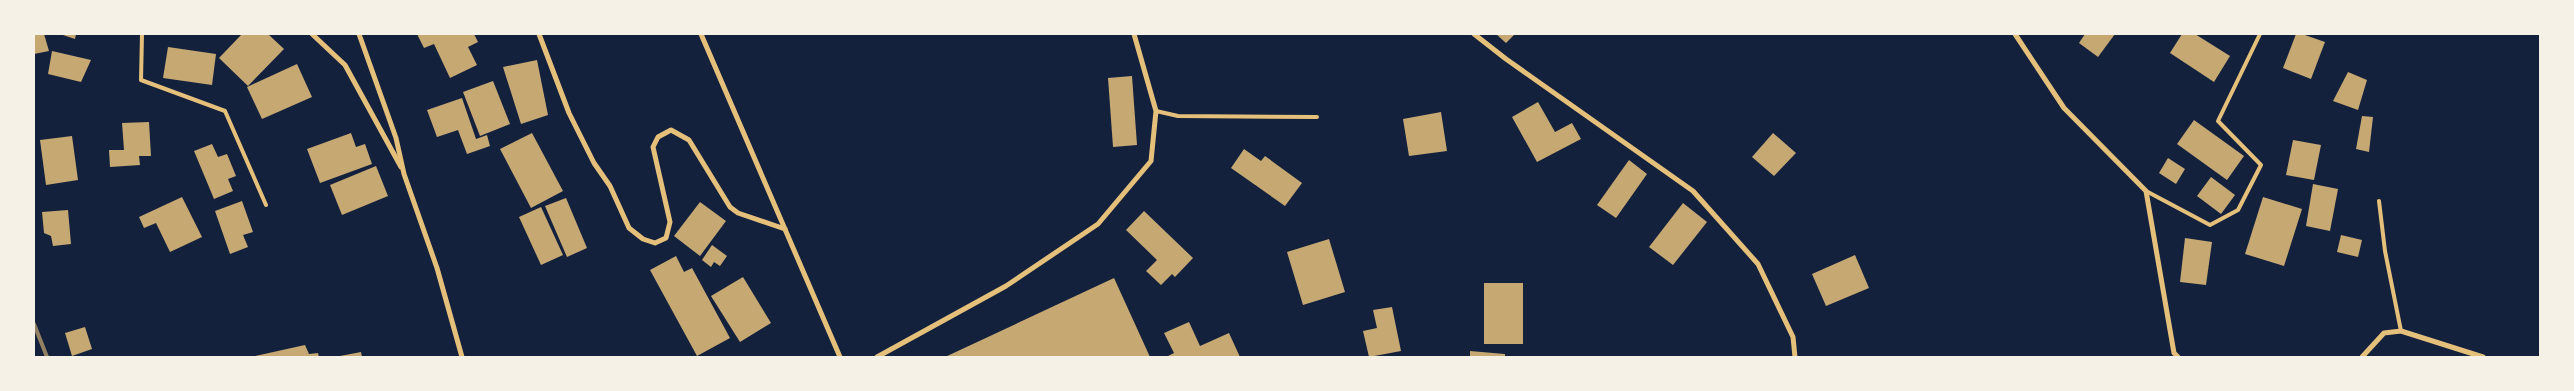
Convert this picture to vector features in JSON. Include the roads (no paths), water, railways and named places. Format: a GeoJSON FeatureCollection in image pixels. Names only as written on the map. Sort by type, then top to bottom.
{"type":"FeatureCollection","features":[{"type":"Feature","properties":{"kind":"street"},"geometry":{"type":"LineString","coordinates":[[312,34],[345,65],[404,174]]}},
{"type":"Feature","properties":{"kind":"street"},"geometry":{"type":"LineString","coordinates":[[359,34],[396,138],[404,174],[437,268],[462,357]]}},
{"type":"Feature","properties":{"kind":"street"},"geometry":{"type":"LineString","coordinates":[[539,34],[569,113],[594,163],[610,186],[630,228],[643,239],[655,243],[666,238],[670,222],[653,148],[658,137],[671,130],[689,140],[730,207],[738,213],[785,229]]}},
{"type":"Feature","properties":{"kind":"street"},"geometry":{"type":"LineString","coordinates":[[701,34],[840,357]]}},
{"type":"Feature","properties":{"kind":"street"},"geometry":{"type":"LineString","coordinates":[[877,357],[1006,286],[1098,224],[1151,161],[1156,111],[1134,34]]}},
{"type":"Feature","properties":{"kind":"street"},"geometry":{"type":"LineString","coordinates":[[1474,34],[1506,59],[1693,191],[1758,264],[1793,337],[1795,357]]}},
{"type":"Feature","properties":{"kind":"street"},"geometry":{"type":"LineString","coordinates":[[2015,34],[2064,108],[2146,191],[2174,353],[2178,357]]}},
{"type":"Feature","properties":{"kind":"street"},"geometry":{"type":"LineString","coordinates":[[2362,357],[2384,333],[2401,331],[2482,357]]}},
{"type":"Feature","properties":{"kind":"lane"},"geometry":{"type":"LineString","coordinates":[[142,34],[141,80],[225,111],[266,205]]}},
{"type":"Feature","properties":{"kind":"lane"},"geometry":{"type":"LineString","coordinates":[[2146,191],[2210,225],[2238,210],[2261,165],[2218,121],[2260,34]]}},
{"type":"Feature","properties":{"kind":"lane"},"geometry":{"type":"LineString","coordinates":[[1156,111],[1178,116],[1317,117]]}},
{"type":"Feature","properties":{"kind":"lane"},"geometry":{"type":"LineString","coordinates":[[2380,201],[2385,251],[2401,331]]}},
{"type":"Feature","properties":{"kind":"railway"},"geometry":{"type":"LineString","coordinates":[[34,324],[47,357]]}}]}
